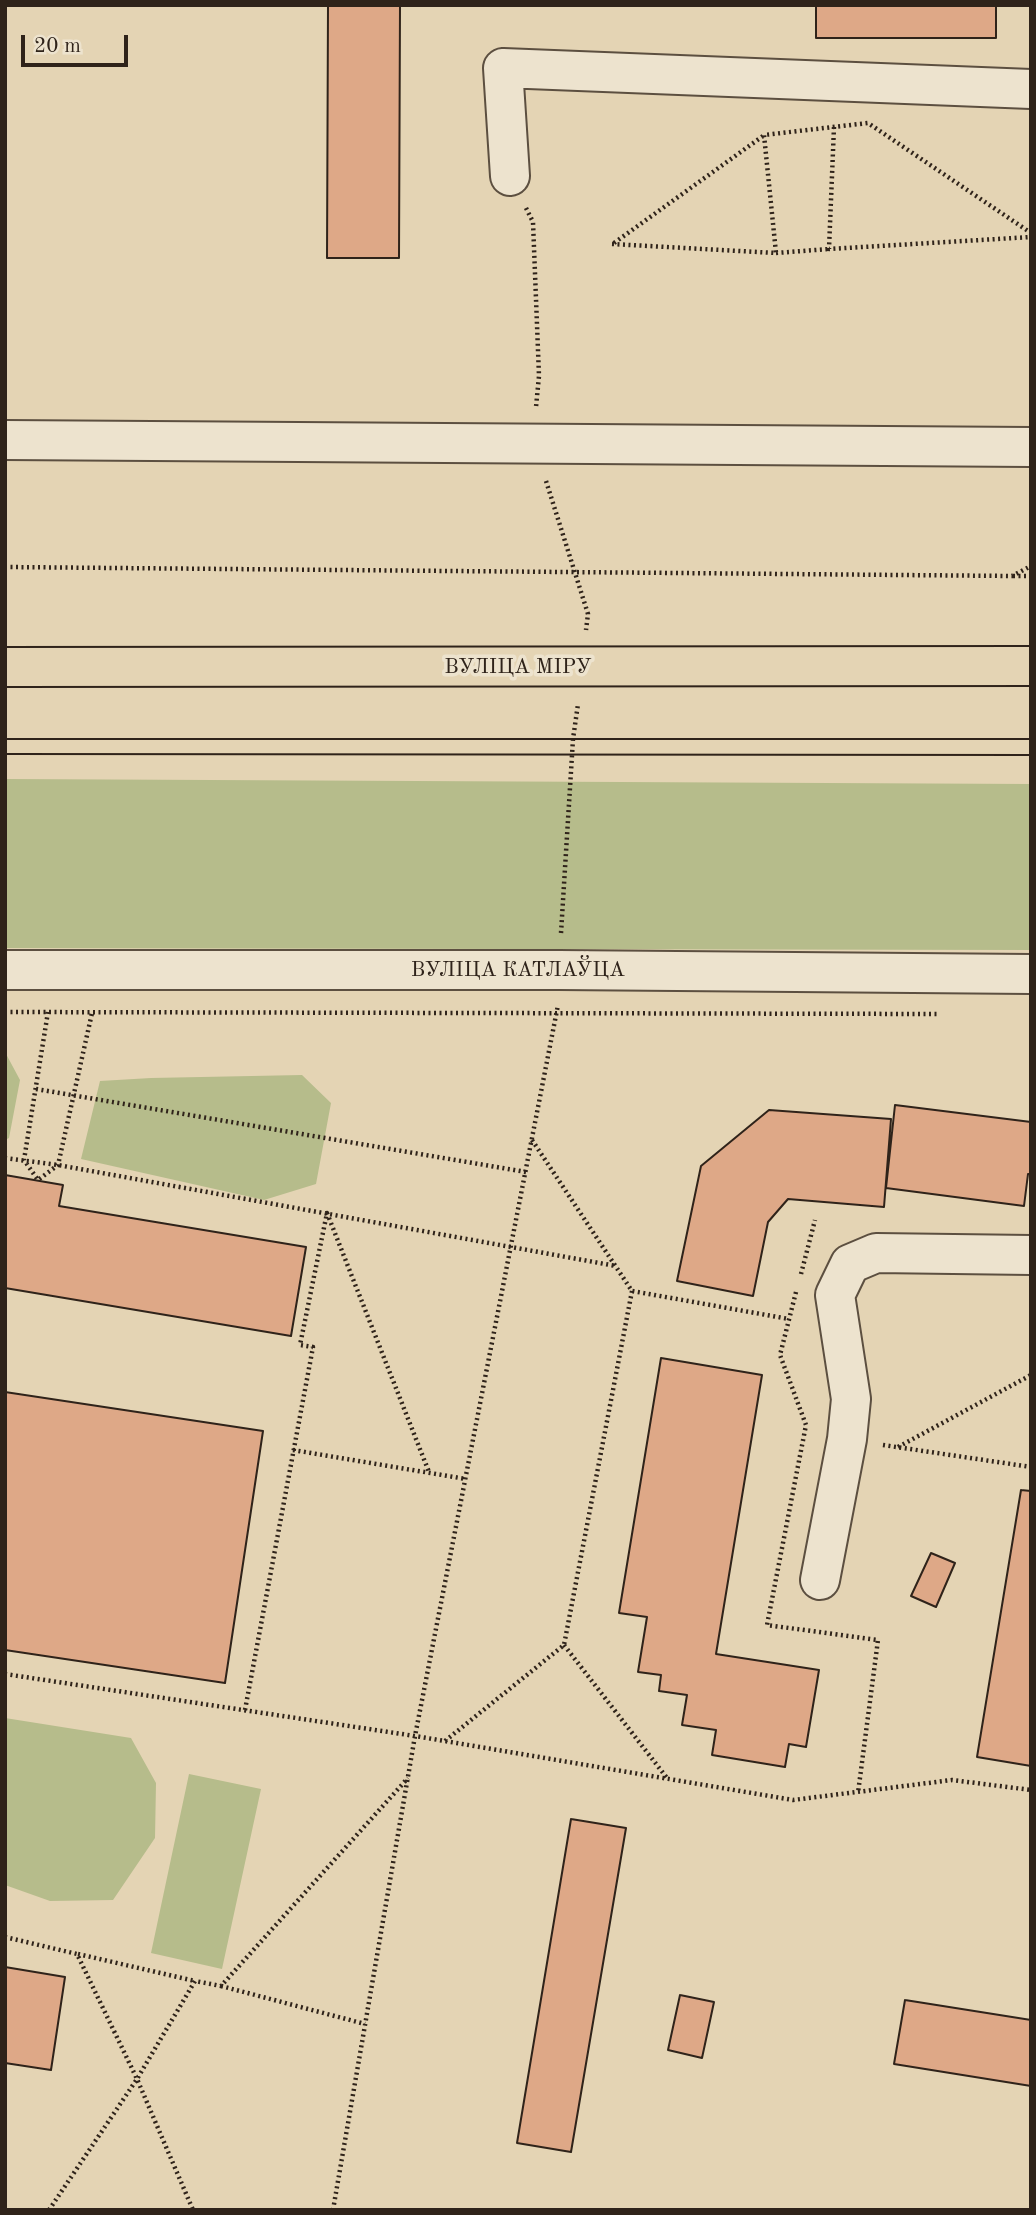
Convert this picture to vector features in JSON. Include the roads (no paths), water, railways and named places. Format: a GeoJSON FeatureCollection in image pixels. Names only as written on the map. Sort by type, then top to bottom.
{"type":"FeatureCollection","features":[{"type":"Feature","properties":{"kind":"main road","name":"ВУЛІЦА МІРУ"},"geometry":{"type":"LineString","coordinates":[[5,667],[1031,666]]}},
{"type":"Feature","properties":{"kind":"street"},"geometry":{"type":"LineString","coordinates":[[510,176],[503,68],[1031,89]]}},
{"type":"Feature","properties":{"kind":"street"},"geometry":{"type":"LineString","coordinates":[[5,440],[1031,447]]}},
{"type":"Feature","properties":{"kind":"street","name":"ВУЛІЦА КАТЛАЎЦА"},"geometry":{"type":"LineString","coordinates":[[5,970],[559,970],[1031,974]]}},
{"type":"Feature","properties":{"kind":"street"},"geometry":{"type":"LineString","coordinates":[[820,1580],[847,1439],[851,1399],[835,1295],[850,1264],[876,1253],[1031,1255]]}},
{"type":"Feature","properties":{"kind":"tram line"},"geometry":{"type":"LineString","coordinates":[[5,739],[1031,739]]}},
{"type":"Feature","properties":{"kind":"tram line"},"geometry":{"type":"LineString","coordinates":[[5,754],[1031,755]]}}]}
